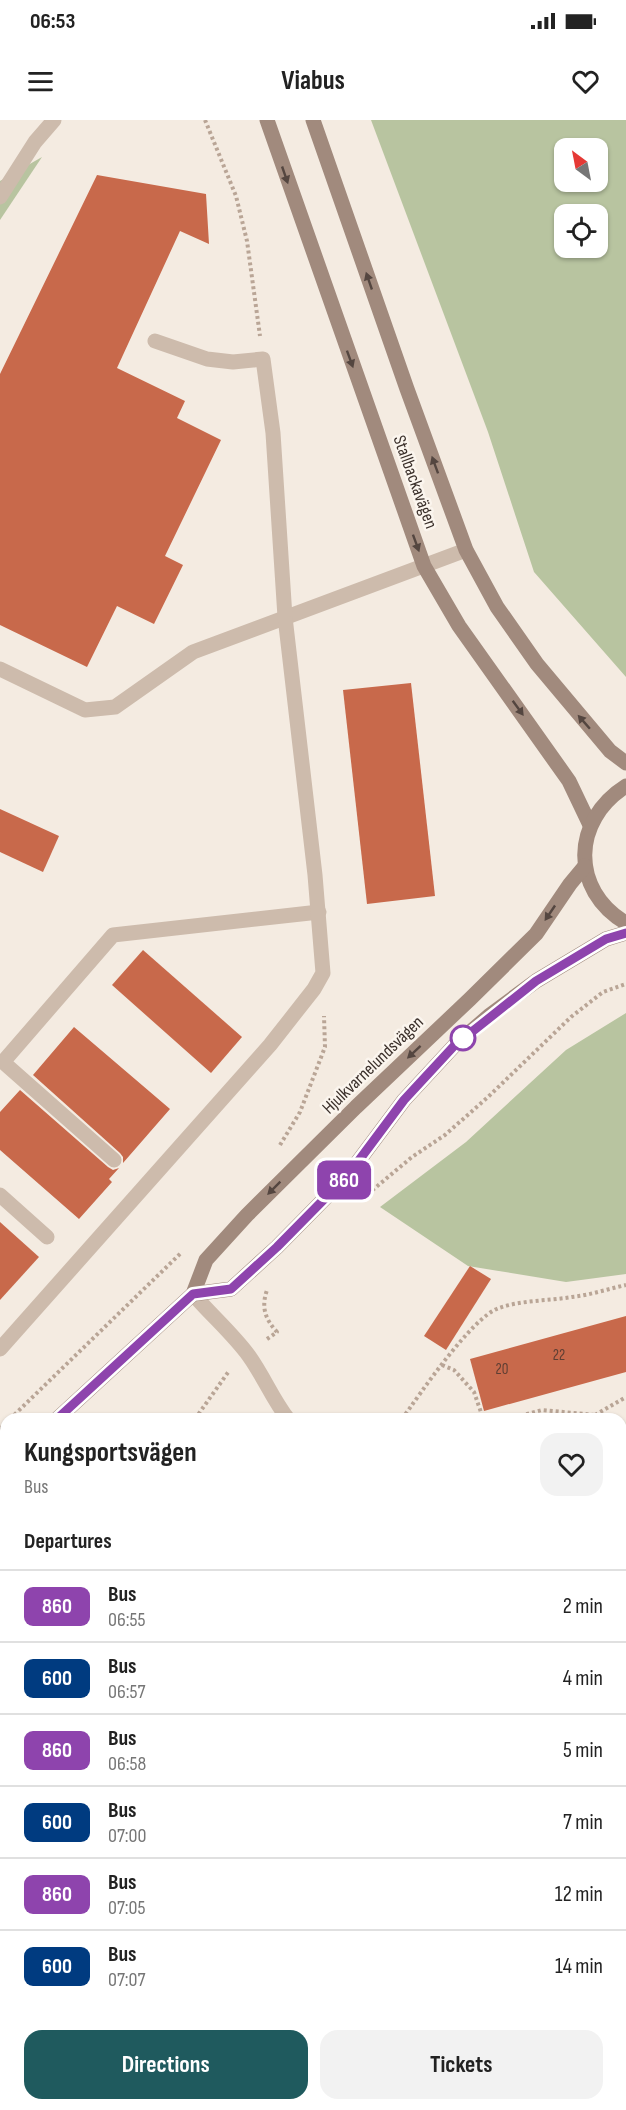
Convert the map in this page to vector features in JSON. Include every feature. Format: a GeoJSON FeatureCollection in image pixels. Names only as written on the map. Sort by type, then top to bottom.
{"type":"FeatureCollection","features":[{"type":"Feature","properties":{"kind":"street"},"geometry":{"type":"LineString","coordinates":[[0,197],[35,142],[54,120]]}},
{"type":"Feature","properties":{"kind":"street","name":"Stallbackavägen"},"geometry":{"type":"LineString","coordinates":[[267,120],[424,566],[459,626],[569,781],[590,825]]}},
{"type":"Feature","properties":{"kind":"street","name":"Stallbackavägen"},"geometry":{"type":"LineString","coordinates":[[313,120],[466,550],[497,607],[537,664],[610,751],[626,763]]}},
{"type":"Feature","properties":{"kind":"street"},"geometry":{"type":"LineString","coordinates":[[0,1348],[270,1045],[314,989],[323,973],[319,912],[285,617],[273,433],[263,359],[233,362],[207,359],[155,341]]}},
{"type":"Feature","properties":{"kind":"street"},"geometry":{"type":"LineString","coordinates":[[0,669],[85,710],[115,707],[193,652],[466,550]]}},
{"type":"Feature","properties":{"kind":"street"},"geometry":{"type":"LineString","coordinates":[[626,786],[601,807],[590,825],[585,845],[585,866],[591,886],[612,915],[626,923]]}},
{"type":"Feature","properties":{"kind":"street","name":"Hjulkvarnelundsvägen"},"geometry":{"type":"LineString","coordinates":[[64,1413],[193,1294],[206,1260],[247,1215],[536,934],[585,866]]}},
{"type":"Feature","properties":{"kind":"street"},"geometry":{"type":"LineString","coordinates":[[114,1160],[1,1064],[113,935],[319,912]]}},
{"type":"Feature","properties":{"kind":"street"},"geometry":{"type":"LineString","coordinates":[[193,1294],[231,1289],[277,1247],[348,1175],[404,1100],[454,1046],[490,1015],[536,981],[606,939],[626,933]]}},
{"type":"Feature","properties":{"kind":"street"},"geometry":{"type":"LineString","coordinates":[[0,1195],[46,1237]]}},
{"type":"Feature","properties":{"kind":"street"},"geometry":{"type":"LineString","coordinates":[[193,1294],[248,1354],[269,1386],[275,1403],[283,1413]]}},
{"type":"Feature","properties":{"kind":"path"},"geometry":{"type":"LineString","coordinates":[[205,120],[236,196],[244,230],[263,359]]}},
{"type":"Feature","properties":{"kind":"path"},"geometry":{"type":"LineString","coordinates":[[278,1149],[300,1112],[325,1047],[323,973]]}},
{"type":"Feature","properties":{"kind":"path"},"geometry":{"type":"LineString","coordinates":[[361,1200],[412,1157],[445,1135],[571,1017],[603,992],[626,984]]}},
{"type":"Feature","properties":{"kind":"path"},"geometry":{"type":"LineString","coordinates":[[16,1413],[187,1247]]}},
{"type":"Feature","properties":{"kind":"path"},"geometry":{"type":"LineString","coordinates":[[199,1413],[226,1374],[277,1332],[268,1322],[265,1314],[264,1301],[271,1285]]}},
{"type":"Feature","properties":{"kind":"path"},"geometry":{"type":"LineString","coordinates":[[406,1413],[472,1329],[496,1309],[521,1303],[575,1297],[626,1285]]}},
{"type":"Feature","properties":{"kind":"path"},"geometry":{"type":"LineString","coordinates":[[442,1365],[454,1370],[474,1392],[481,1413]]}},
{"type":"Feature","properties":{"kind":"path"},"geometry":{"type":"LineString","coordinates":[[601,1413],[626,1397]]}},
{"type":"Feature","properties":{"kind":"path"},"geometry":{"type":"LineString","coordinates":[[531,1413],[542,1410],[565,1413]]}},
{"type":"Feature","properties":{"kind":"green space"},"geometry":{"type":"Polygon","coordinates":[[[371,120],[626,120],[626,677],[534,572],[488,432],[371,120]]]}},
{"type":"Feature","properties":{"kind":"green space"},"geometry":{"type":"Polygon","coordinates":[[[42,157],[0,220],[0,181],[42,157]]]}},
{"type":"Feature","properties":{"kind":"green space"},"geometry":{"type":"Polygon","coordinates":[[[626,1013],[626,1274],[566,1282],[468,1266],[380,1207],[466,1142],[566,1050],[626,1013]]]}},
{"type":"Feature","properties":{"kind":"building"},"geometry":{"type":"Polygon","coordinates":[[[97,175],[206,194],[209,244],[180,231],[117,368],[185,401],[177,418],[221,440],[165,556],[183,565],[154,624],[117,606],[87,667],[0,625],[0,374],[97,175]]]}},
{"type":"Feature","properties":{"kind":"building"},"geometry":{"type":"Polygon","coordinates":[[[411,683],[435,896],[367,904],[343,690],[411,683]]]}},
{"type":"Feature","properties":{"kind":"building"},"geometry":{"type":"Polygon","coordinates":[[[0,809],[59,836],[43,872],[0,852],[0,809]]]}},
{"type":"Feature","properties":{"kind":"building"},"geometry":{"type":"Polygon","coordinates":[[[143,950],[242,1037],[211,1073],[112,985],[143,950]]]}},
{"type":"Feature","properties":{"kind":"building"},"geometry":{"type":"Polygon","coordinates":[[[74,1027],[170,1109],[123,1163],[120,1153],[33,1075],[74,1027]]]}},
{"type":"Feature","properties":{"kind":"building"},"geometry":{"type":"Polygon","coordinates":[[[20,1090],[108,1167],[113,1170],[119,1168],[109,1179],[112,1182],[79,1219],[0,1150],[0,1112],[20,1090]]]}},
{"type":"Feature","properties":{"kind":"building"},"geometry":{"type":"Polygon","coordinates":[[[0,1222],[39,1257],[0,1300],[0,1222]]]}},
{"type":"Feature","properties":{"kind":"building"},"geometry":{"type":"Polygon","coordinates":[[[470,1266],[491,1279],[446,1350],[424,1336],[470,1266]]]}},
{"type":"Feature","properties":{"kind":"building"},"geometry":{"type":"Polygon","coordinates":[[[626,1316],[626,1372],[484,1411],[470,1359],[626,1316]]]}},
{"type":"Feature","properties":{"kind":"bus line","name":"860"},"geometry":{"type":"LineString","coordinates":[[64,1413],[193,1294],[231,1289],[277,1247],[348,1175],[404,1100],[454,1046],[490,1015],[536,981],[606,939],[626,933]]}}]}
